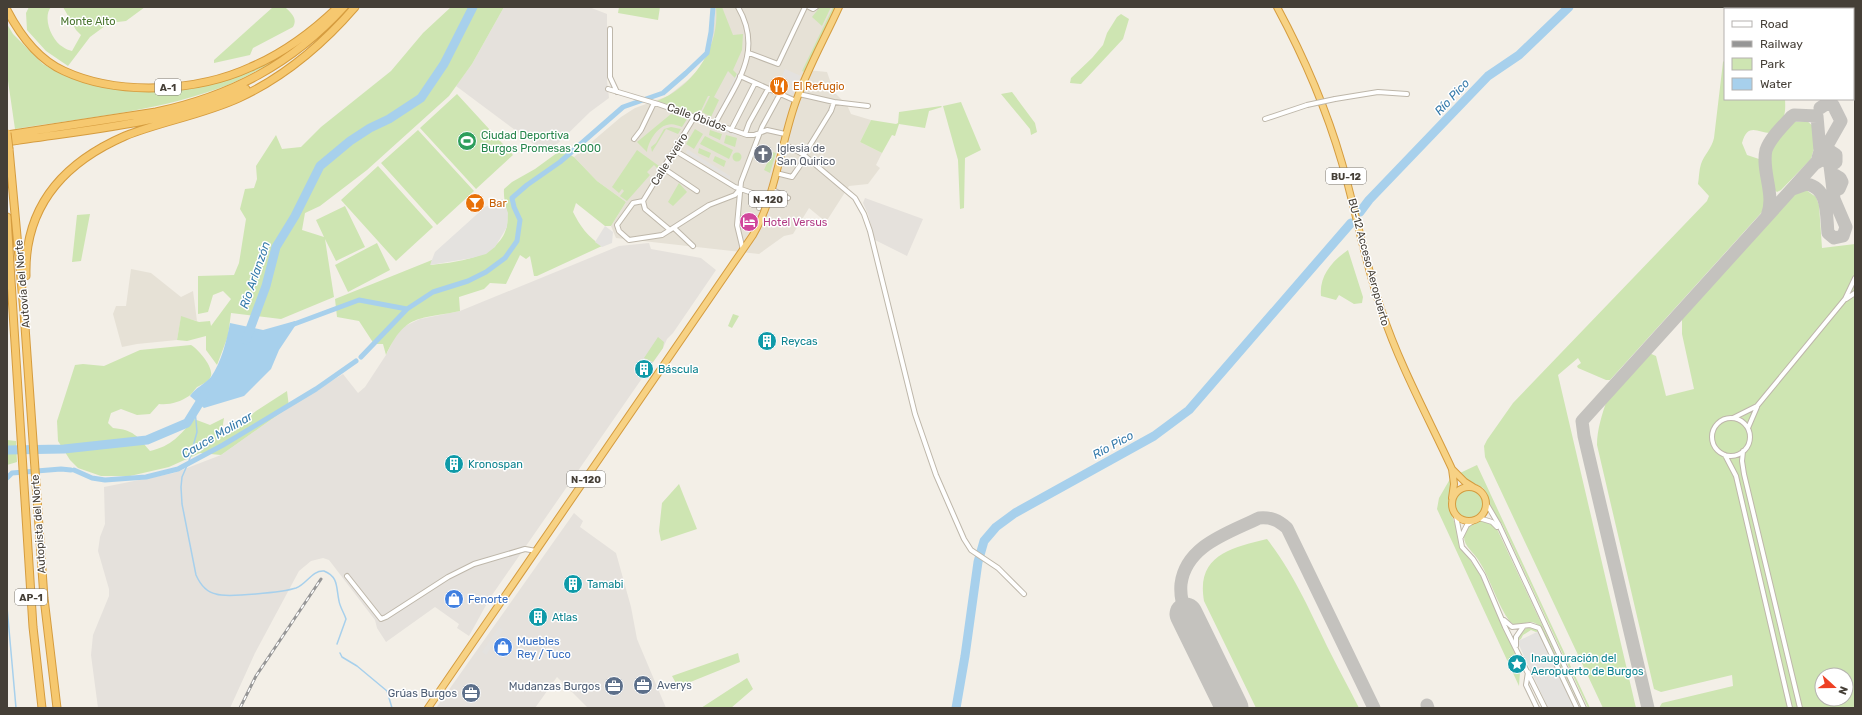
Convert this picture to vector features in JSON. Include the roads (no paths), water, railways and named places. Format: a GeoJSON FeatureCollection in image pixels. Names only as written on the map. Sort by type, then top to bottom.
{"type":"FeatureCollection","features":[{"type":"Feature","properties":{"kind":"highway","name":"A-1"},"geometry":{"type":"LineString","coordinates":[[7,10],[15,27],[33,49],[63,71],[92,81],[107,84],[161,88],[218,79],[250,68],[293,45],[338,7]]}},
{"type":"Feature","properties":{"kind":"highway"},"geometry":{"type":"LineString","coordinates":[[7,134],[164,110],[220,94],[251,80],[279,64],[302,48],[328,25],[344,7]]}},
{"type":"Feature","properties":{"kind":"highway"},"geometry":{"type":"LineString","coordinates":[[24,312],[27,302],[27,249],[33,222],[45,198],[62,176],[91,154],[126,136],[210,110],[240,98],[262,86],[308,53],[355,7]]}},
{"type":"Feature","properties":{"kind":"highway","name":"N-120"},"geometry":{"type":"LineString","coordinates":[[428,708],[743,250],[759,224],[776,173],[785,134],[798,94],[839,7]]}},
{"type":"Feature","properties":{"kind":"highway","name":"BU-12 Acceso Aeropuerto"},"geometry":{"type":"LineString","coordinates":[[1277,7],[1306,64],[1330,124],[1345,174],[1374,289],[1388,331],[1452,469],[1454,484],[1452,498]]}},
{"type":"Feature","properties":{"kind":"highway"},"geometry":{"type":"LineString","coordinates":[[7,142],[140,121],[198,108],[244,90],[280,71],[308,53]]}},
{"type":"Feature","properties":{"kind":"highway","name":"Autovía del Norte"},"geometry":{"type":"LineString","coordinates":[[7,134],[24,312],[33,436]]}},
{"type":"Feature","properties":{"kind":"highway","name":"Autovía del Norte"},"geometry":{"type":"LineString","coordinates":[[7,217],[22,438]]}},
{"type":"Feature","properties":{"kind":"highway"},"geometry":{"type":"LineString","coordinates":[[7,287],[13,300]]}},
{"type":"Feature","properties":{"kind":"highway","name":"Autopista del Norte"},"geometry":{"type":"LineString","coordinates":[[33,436],[35,486],[44,598],[57,708]]}},
{"type":"Feature","properties":{"kind":"highway","name":"Autopista del Norte"},"geometry":{"type":"LineString","coordinates":[[22,438],[33,627],[42,708]]}},
{"type":"Feature","properties":{"kind":"highway","name":"BU-12 Acceso Aeropuerto"},"geometry":{"type":"LineString","coordinates":[[1452,469],[1465,482],[1475,488]]}},
{"type":"Feature","properties":{"kind":"highway"},"geometry":{"type":"LineString","coordinates":[[1452,498],[1459,489],[1469,486],[1475,488]]}},
{"type":"Feature","properties":{"kind":"highway","name":"BU-12"},"geometry":{"type":"LineString","coordinates":[[1475,488],[1483,494],[1486,503]]}},
{"type":"Feature","properties":{"kind":"highway","name":"BU-12"},"geometry":{"type":"LineString","coordinates":[[1452,498],[1452,508],[1456,516]]}},
{"type":"Feature","properties":{"kind":"highway"},"geometry":{"type":"LineString","coordinates":[[1456,516],[1465,521],[1477,519],[1483,514],[1486,503]]}},
{"type":"Feature","properties":{"kind":"street"},"geometry":{"type":"LineString","coordinates":[[715,124],[740,76],[749,53],[750,38],[748,27],[738,7]]}},
{"type":"Feature","properties":{"kind":"street"},"geometry":{"type":"LineString","coordinates":[[749,53],[778,64],[805,7]]}},
{"type":"Feature","properties":{"kind":"street"},"geometry":{"type":"LineString","coordinates":[[610,29],[610,77],[618,92]]}},
{"type":"Feature","properties":{"kind":"street"},"geometry":{"type":"LineString","coordinates":[[740,76],[796,101]]}},
{"type":"Feature","properties":{"kind":"street"},"geometry":{"type":"LineString","coordinates":[[731,130],[755,83]]}},
{"type":"Feature","properties":{"kind":"street","name":"Calle Óbidos"},"geometry":{"type":"LineString","coordinates":[[608,89],[695,116],[745,134],[754,135],[767,130],[785,134]]}},
{"type":"Feature","properties":{"kind":"street"},"geometry":{"type":"LineString","coordinates":[[745,134],[749,123],[768,89]]}},
{"type":"Feature","properties":{"kind":"street"},"geometry":{"type":"LineString","coordinates":[[1264,119],[1307,105],[1335,99],[1378,92],[1407,94]]}},
{"type":"Feature","properties":{"kind":"street"},"geometry":{"type":"LineString","coordinates":[[743,250],[737,225],[741,180],[760,132],[780,94]]}},
{"type":"Feature","properties":{"kind":"street"},"geometry":{"type":"LineString","coordinates":[[798,94],[834,102],[868,106]]}},
{"type":"Feature","properties":{"kind":"street"},"geometry":{"type":"LineString","coordinates":[[804,154],[831,111],[834,102]]}},
{"type":"Feature","properties":{"kind":"street"},"geometry":{"type":"LineString","coordinates":[[634,138],[644,125],[654,103]]}},
{"type":"Feature","properties":{"kind":"street","name":"Calle Aveiro"},"geometry":{"type":"LineString","coordinates":[[643,201],[695,116]]}},
{"type":"Feature","properties":{"kind":"street"},"geometry":{"type":"LineString","coordinates":[[783,143],[804,154],[809,160],[855,198],[862,210],[870,231],[916,414],[936,475],[964,539],[971,550],[981,555],[998,568],[1024,594]]}},
{"type":"Feature","properties":{"kind":"street"},"geometry":{"type":"LineString","coordinates":[[674,150],[740,189],[762,197],[759,208]]}},
{"type":"Feature","properties":{"kind":"street"},"geometry":{"type":"LineString","coordinates":[[776,173],[792,177],[801,164],[809,160]]}},
{"type":"Feature","properties":{"kind":"street"},"geometry":{"type":"LineString","coordinates":[[663,168],[697,191]]}},
{"type":"Feature","properties":{"kind":"street"},"geometry":{"type":"LineString","coordinates":[[693,246],[672,229],[645,209],[643,201],[631,205],[617,225],[619,231],[630,240],[662,235],[672,229],[709,205],[735,195],[740,189]]}},
{"type":"Feature","properties":{"kind":"street"},"geometry":{"type":"LineString","coordinates":[[771,189],[788,198]]}},
{"type":"Feature","properties":{"kind":"street"},"geometry":{"type":"LineString","coordinates":[[1800,708],[1744,476],[1742,461],[1743,451],[1750,440],[1748,428],[1757,406],[1846,299],[1855,278]]}},
{"type":"Feature","properties":{"kind":"street"},"geometry":{"type":"LineString","coordinates":[[1846,299],[1855,293]]}},
{"type":"Feature","properties":{"kind":"street"},"geometry":{"type":"LineString","coordinates":[[1743,451],[1732,456],[1725,455],[1715,448],[1712,436],[1717,424],[1722,420],[1733,418],[1757,406]]}},
{"type":"Feature","properties":{"kind":"street"},"geometry":{"type":"LineString","coordinates":[[1733,418],[1739,420],[1748,428]]}},
{"type":"Feature","properties":{"kind":"street"},"geometry":{"type":"LineString","coordinates":[[1725,455],[1736,476],[1790,708]]}},
{"type":"Feature","properties":{"kind":"street"},"geometry":{"type":"LineString","coordinates":[[1486,503],[1584,708]]}},
{"type":"Feature","properties":{"kind":"street"},"geometry":{"type":"LineString","coordinates":[[1456,516],[1462,547],[1477,564],[1504,620],[1505,627],[1516,646],[1545,708]]}},
{"type":"Feature","properties":{"kind":"street"},"geometry":{"type":"LineString","coordinates":[[1461,538],[1467,525],[1477,519],[1492,522],[1500,530]]}},
{"type":"Feature","properties":{"kind":"street"},"geometry":{"type":"LineString","coordinates":[[346,576],[381,618],[386,617],[448,577],[474,564],[525,549],[536,551]]}},
{"type":"Feature","properties":{"kind":"street"},"geometry":{"type":"LineString","coordinates":[[1504,620],[1512,626],[1523,627],[1534,625],[1542,631],[1577,708]]}},
{"type":"Feature","properties":{"kind":"street"},"geometry":{"type":"LineString","coordinates":[[1516,646],[1516,637],[1523,627]]}},
{"type":"Feature","properties":{"kind":"street"},"geometry":{"type":"LineString","coordinates":[[1528,671],[1526,685],[1537,708]]}},
{"type":"Feature","properties":{"kind":"water"},"geometry":{"type":"Polygon","coordinates":[[[295,321],[295,326],[279,350],[271,369],[244,396],[204,408],[190,396],[211,377],[215,371],[223,351],[230,323],[263,330],[295,321]]]}},
{"type":"Feature","properties":{"kind":"waterway","name":"Río Arlanzón"},"geometry":{"type":"LineString","coordinates":[[246,340],[266,286],[276,247],[295,216],[320,166],[350,141],[370,128],[389,119],[421,98],[444,64],[473,7]]}},
{"type":"Feature","properties":{"kind":"waterway","name":"Cauce Molinar"},"geometry":{"type":"LineString","coordinates":[[361,357],[407,309],[433,292],[468,281],[486,272],[505,258],[517,241],[520,220],[512,198],[527,185],[560,162],[623,107],[663,93],[686,73],[707,53],[711,32],[713,7]]}},
{"type":"Feature","properties":{"kind":"waterway","name":"Río Pico"},"geometry":{"type":"LineString","coordinates":[[1360,212],[1369,200],[1488,76],[1519,55],[1569,7]]}},
{"type":"Feature","properties":{"kind":"waterway","name":"Río Pico"},"geometry":{"type":"LineString","coordinates":[[956,708],[978,562],[984,541],[996,527],[1015,513],[1154,436],[1189,410],[1351,223]]}},
{"type":"Feature","properties":{"kind":"waterway"},"geometry":{"type":"LineString","coordinates":[[289,326],[359,300],[407,309]]}},
{"type":"Feature","properties":{"kind":"waterway","name":"Cauce Molinar"},"geometry":{"type":"LineString","coordinates":[[74,470],[92,478],[105,480],[146,477],[178,469],[223,445],[316,389],[356,361]]}},
{"type":"Feature","properties":{"kind":"waterway","name":"Río Arlanzón"},"geometry":{"type":"LineString","coordinates":[[7,450],[64,449],[147,440],[187,423],[205,394]]}},
{"type":"Feature","properties":{"kind":"waterway"},"geometry":{"type":"LineString","coordinates":[[195,410],[197,432],[189,461],[182,477],[181,487],[182,504],[196,575],[199,581],[206,589],[216,594],[256,594],[296,588],[320,571],[329,573],[335,580],[340,603],[346,619],[337,644]]}},
{"type":"Feature","properties":{"kind":"waterway","name":"Cauce Molinar"},"geometry":{"type":"LineString","coordinates":[[7,478],[12,473],[61,469],[71,470]]}},
{"type":"Feature","properties":{"kind":"waterway"},"geometry":{"type":"LineString","coordinates":[[7,607],[16,708]]}},
{"type":"Feature","properties":{"kind":"waterway"},"geometry":{"type":"LineString","coordinates":[[340,653],[342,657],[357,666],[387,691],[392,708]]}},
{"type":"Feature","properties":{"kind":"railway"},"geometry":{"type":"LineString","coordinates":[[240,708],[256,676],[321,579]]}},
{"type":"Feature","properties":{"kind":"place","name":"El Refugio"},"geometry":{"type":"Point","coordinates":[779,86]}},
{"type":"Feature","properties":{"kind":"place","name":"Ciudad Deportiva Burgos Promesas 2000"},"geometry":{"type":"Point","coordinates":[467,141]}},
{"type":"Feature","properties":{"kind":"place","name":"Iglesia de San Quirico"},"geometry":{"type":"Point","coordinates":[763,154]}},
{"type":"Feature","properties":{"kind":"place","name":"Bar"},"geometry":{"type":"Point","coordinates":[475,203]}},
{"type":"Feature","properties":{"kind":"place","name":"Hotel Versus"},"geometry":{"type":"Point","coordinates":[749,222]}},
{"type":"Feature","properties":{"kind":"place","name":"Reycas"},"geometry":{"type":"Point","coordinates":[767,341]}},
{"type":"Feature","properties":{"kind":"place","name":"Báscula"},"geometry":{"type":"Point","coordinates":[644,369]}},
{"type":"Feature","properties":{"kind":"place","name":"Kronospan"},"geometry":{"type":"Point","coordinates":[454,464]}},
{"type":"Feature","properties":{"kind":"place","name":"Tamabi"},"geometry":{"type":"Point","coordinates":[573,584]}},
{"type":"Feature","properties":{"kind":"place","name":"Fenorte"},"geometry":{"type":"Point","coordinates":[454,599]}},
{"type":"Feature","properties":{"kind":"place","name":"Atlas"},"geometry":{"type":"Point","coordinates":[538,617]}},
{"type":"Feature","properties":{"kind":"place","name":"Muebles Rey / Tuco"},"geometry":{"type":"Point","coordinates":[503,647]}},
{"type":"Feature","properties":{"kind":"place","name":"Inauguración del Aeropuerto de Burgos"},"geometry":{"type":"Point","coordinates":[1517,664]}},
{"type":"Feature","properties":{"kind":"place","name":"Averys"},"geometry":{"type":"Point","coordinates":[643,685]}},
{"type":"Feature","properties":{"kind":"place","name":"Mudanzas Burgos"},"geometry":{"type":"Point","coordinates":[614,686]}},
{"type":"Feature","properties":{"kind":"place","name":"Grúas Burgos"},"geometry":{"type":"Point","coordinates":[471,693]}},
{"type":"Feature","properties":{"kind":"park label","name":"Monte Alto"},"geometry":{"type":"Point","coordinates":[88,21]}}]}
